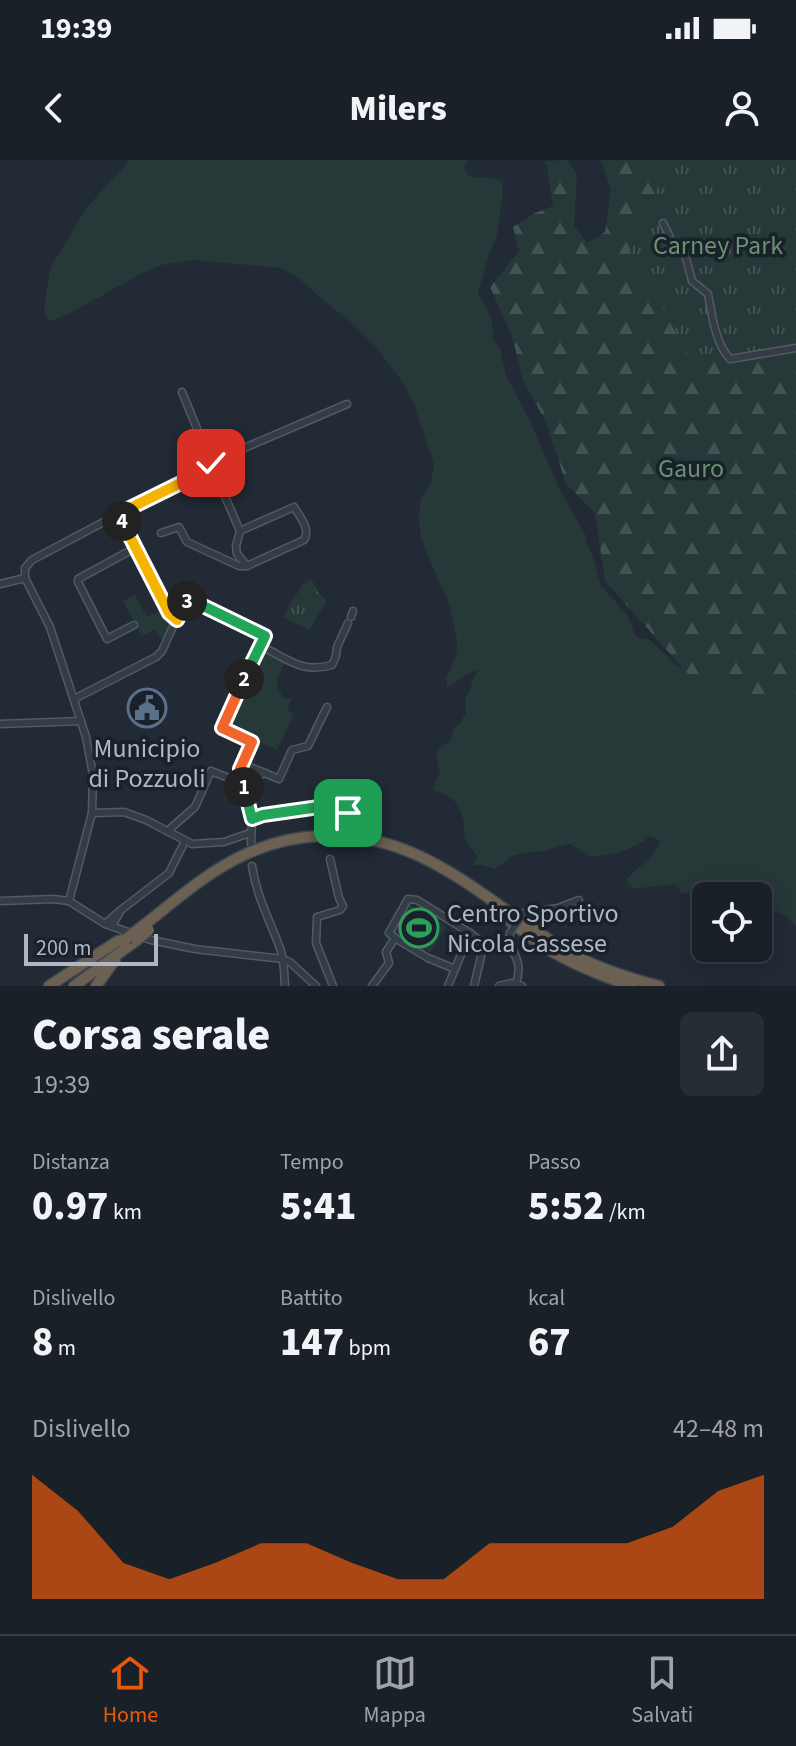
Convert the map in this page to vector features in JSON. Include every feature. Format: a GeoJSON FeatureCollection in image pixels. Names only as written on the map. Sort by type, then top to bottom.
{"type":"FeatureCollection","features":[{"type":"Feature","properties":{"kind":"highway"},"geometry":{"type":"LineString","coordinates":[[147,927],[210,874],[255,850],[296,838],[329,835],[359,837],[421,855],[563,949],[659,986]]}},
{"type":"Feature","properties":{"kind":"highway"},"geometry":{"type":"LineString","coordinates":[[65,986],[239,864],[288,847],[313,843],[359,844],[401,855],[431,869],[536,942],[587,969],[632,986]]}},
{"type":"Feature","properties":{"kind":"highway"},"geometry":{"type":"LineString","coordinates":[[49,986],[118,941],[131,939]]}},
{"type":"Feature","properties":{"kind":"highway"},"geometry":{"type":"LineString","coordinates":[[74,986],[130,943],[131,939]]}},
{"type":"Feature","properties":{"kind":"highway"},"geometry":{"type":"LineString","coordinates":[[96,986],[110,966],[135,944],[131,939]]}},
{"type":"Feature","properties":{"kind":"street"},"geometry":{"type":"LineString","coordinates":[[663,223],[675,248],[685,254],[692,281],[708,294],[724,353],[730,359],[796,348]]}},
{"type":"Feature","properties":{"kind":"street"},"geometry":{"type":"LineString","coordinates":[[182,392],[211,463]]}},
{"type":"Feature","properties":{"kind":"street"},"geometry":{"type":"LineString","coordinates":[[201,473],[213,474],[242,449],[347,404]]}},
{"type":"Feature","properties":{"kind":"street"},"geometry":{"type":"LineString","coordinates":[[69,901],[92,813],[93,775],[74,699],[50,627],[25,578],[25,568],[32,560],[201,473],[211,463],[226,463]]}},
{"type":"Feature","properties":{"kind":"street"},"geometry":{"type":"LineString","coordinates":[[213,474],[240,531],[237,554],[247,566]]}},
{"type":"Feature","properties":{"kind":"street"},"geometry":{"type":"LineString","coordinates":[[161,533],[179,527],[187,542],[239,566],[247,566],[304,540],[307,533],[294,507],[240,531]]}},
{"type":"Feature","properties":{"kind":"street"},"geometry":{"type":"LineString","coordinates":[[118,514],[169,613],[177,620]]}},
{"type":"Feature","properties":{"kind":"street"},"geometry":{"type":"LineString","coordinates":[[134,625],[107,639],[78,579],[135,548]]}},
{"type":"Feature","properties":{"kind":"street"},"geometry":{"type":"LineString","coordinates":[[0,584],[25,578]]}},
{"type":"Feature","properties":{"kind":"street"},"geometry":{"type":"LineString","coordinates":[[74,699],[156,657],[162,651],[184,602],[191,600],[265,636],[222,728],[252,742],[240,769],[252,819],[251,844]]}},
{"type":"Feature","properties":{"kind":"street"},"geometry":{"type":"LineString","coordinates":[[260,646],[298,666],[322,668],[332,665],[350,617]]}},
{"type":"Feature","properties":{"kind":"street"},"geometry":{"type":"LineString","coordinates":[[243,764],[279,779],[292,750],[308,746],[327,707]]}},
{"type":"Feature","properties":{"kind":"street"},"geometry":{"type":"LineString","coordinates":[[0,724],[81,721]]}},
{"type":"Feature","properties":{"kind":"street"},"geometry":{"type":"LineString","coordinates":[[169,832],[195,807],[211,771],[231,779],[266,773]]}},
{"type":"Feature","properties":{"kind":"street"},"geometry":{"type":"LineString","coordinates":[[252,819],[333,805],[339,812],[348,813],[374,807]]}},
{"type":"Feature","properties":{"kind":"street"},"geometry":{"type":"LineString","coordinates":[[92,813],[124,812],[192,844],[209,844],[250,833]]}},
{"type":"Feature","properties":{"kind":"street"},"geometry":{"type":"LineString","coordinates":[[108,925],[121,910],[169,873],[185,841]]}},
{"type":"Feature","properties":{"kind":"street"},"geometry":{"type":"LineString","coordinates":[[330,859],[343,906],[340,910],[317,917],[316,943],[333,986]]}},
{"type":"Feature","properties":{"kind":"street"},"geometry":{"type":"LineString","coordinates":[[252,866],[259,898],[279,944],[285,986]]}},
{"type":"Feature","properties":{"kind":"street"},"geometry":{"type":"LineString","coordinates":[[455,969],[428,958],[389,933],[408,899],[417,900],[484,944],[474,986]]}},
{"type":"Feature","properties":{"kind":"street"},"geometry":{"type":"LineString","coordinates":[[499,986],[515,985],[520,971],[508,939],[524,913],[558,908],[579,900]]}},
{"type":"Feature","properties":{"kind":"street"},"geometry":{"type":"LineString","coordinates":[[0,901],[69,901],[108,925],[169,945],[283,959],[316,986]]}},
{"type":"Feature","properties":{"kind":"street"},"geometry":{"type":"LineString","coordinates":[[448,986],[470,933]]}},
{"type":"Feature","properties":{"kind":"street"},"geometry":{"type":"LineString","coordinates":[[372,986],[389,963],[386,952],[395,938]]}},
{"type":"Feature","properties":{"kind":"green space"},"geometry":{"type":"Polygon","coordinates":[[[130,160],[467,160],[464,168],[470,177],[494,178],[502,182],[497,236],[478,293],[490,316],[493,340],[500,348],[506,375],[559,488],[586,536],[601,586],[628,615],[635,635],[650,640],[675,664],[690,672],[796,698],[796,926],[784,915],[772,910],[772,882],[692,882],[692,893],[682,893],[675,884],[633,889],[626,880],[650,858],[660,841],[650,836],[629,849],[605,855],[589,857],[571,844],[566,844],[512,856],[495,869],[474,865],[477,856],[464,838],[459,808],[451,798],[433,790],[440,775],[436,755],[441,746],[451,741],[453,730],[466,713],[465,698],[477,671],[472,671],[447,688],[446,677],[457,650],[457,640],[450,606],[426,552],[419,520],[420,500],[430,486],[434,465],[413,402],[403,383],[376,347],[353,324],[282,268],[193,260],[161,265],[76,310],[48,320],[44,310],[50,268],[87,207],[130,160]]]}},
{"type":"Feature","properties":{"kind":"green space","name":"Gauro"},"geometry":{"type":"Polygon","coordinates":[[[567,160],[577,175],[574,226],[587,243],[605,232],[611,190],[601,160],[660,160],[661,181],[625,261],[646,277],[690,358],[726,359],[796,346],[796,702],[758,698],[689,675],[605,581],[595,513],[566,484],[546,422],[523,380],[512,336],[490,287],[519,251],[513,227],[553,206],[546,161],[567,160]]]}},
{"type":"Feature","properties":{"kind":"green space","name":"Carney Park"},"geometry":{"type":"Polygon","coordinates":[[[660,160],[796,160],[796,346],[726,359],[690,359],[646,277],[625,261],[661,181],[660,160]]]}},
{"type":"Feature","properties":{"kind":"green space"},"geometry":{"type":"Polygon","coordinates":[[[311,579],[316,590],[327,601],[309,630],[283,617],[299,587],[311,579]]]}},
{"type":"Feature","properties":{"kind":"green space"},"geometry":{"type":"Polygon","coordinates":[[[135,595],[147,617],[166,608],[175,620],[166,640],[160,638],[155,629],[142,636],[123,601],[135,595]]]}},
{"type":"Feature","properties":{"kind":"green space"},"geometry":{"type":"Polygon","coordinates":[[[261,650],[285,661],[277,685],[285,699],[293,697],[287,710],[294,714],[277,750],[228,725],[261,650]]]}},
{"type":"Feature","properties":{"kind":"green space","name":"Centro Sportivo Nicola Cassese"},"geometry":{"type":"Polygon","coordinates":[[[409,904],[446,926],[430,953],[392,931],[409,904]]]}},
{"type":"Feature","properties":{"kind":"place","name":"Municipio di Pozzuoli"},"geometry":{"type":"Point","coordinates":[147,708]}},
{"type":"Feature","properties":{"kind":"place","name":"Centro Sportivo Nicola Cassese"},"geometry":{"type":"Point","coordinates":[419,928]}},
{"type":"Feature","properties":{"kind":"route"},"geometry":{"type":"LineString","coordinates":[[211,463],[201,473],[118,514],[169,613],[177,620],[184,602],[191,600],[265,636],[222,728],[252,742],[240,769],[252,819],[333,805],[339,812],[348,813]]}}]}
